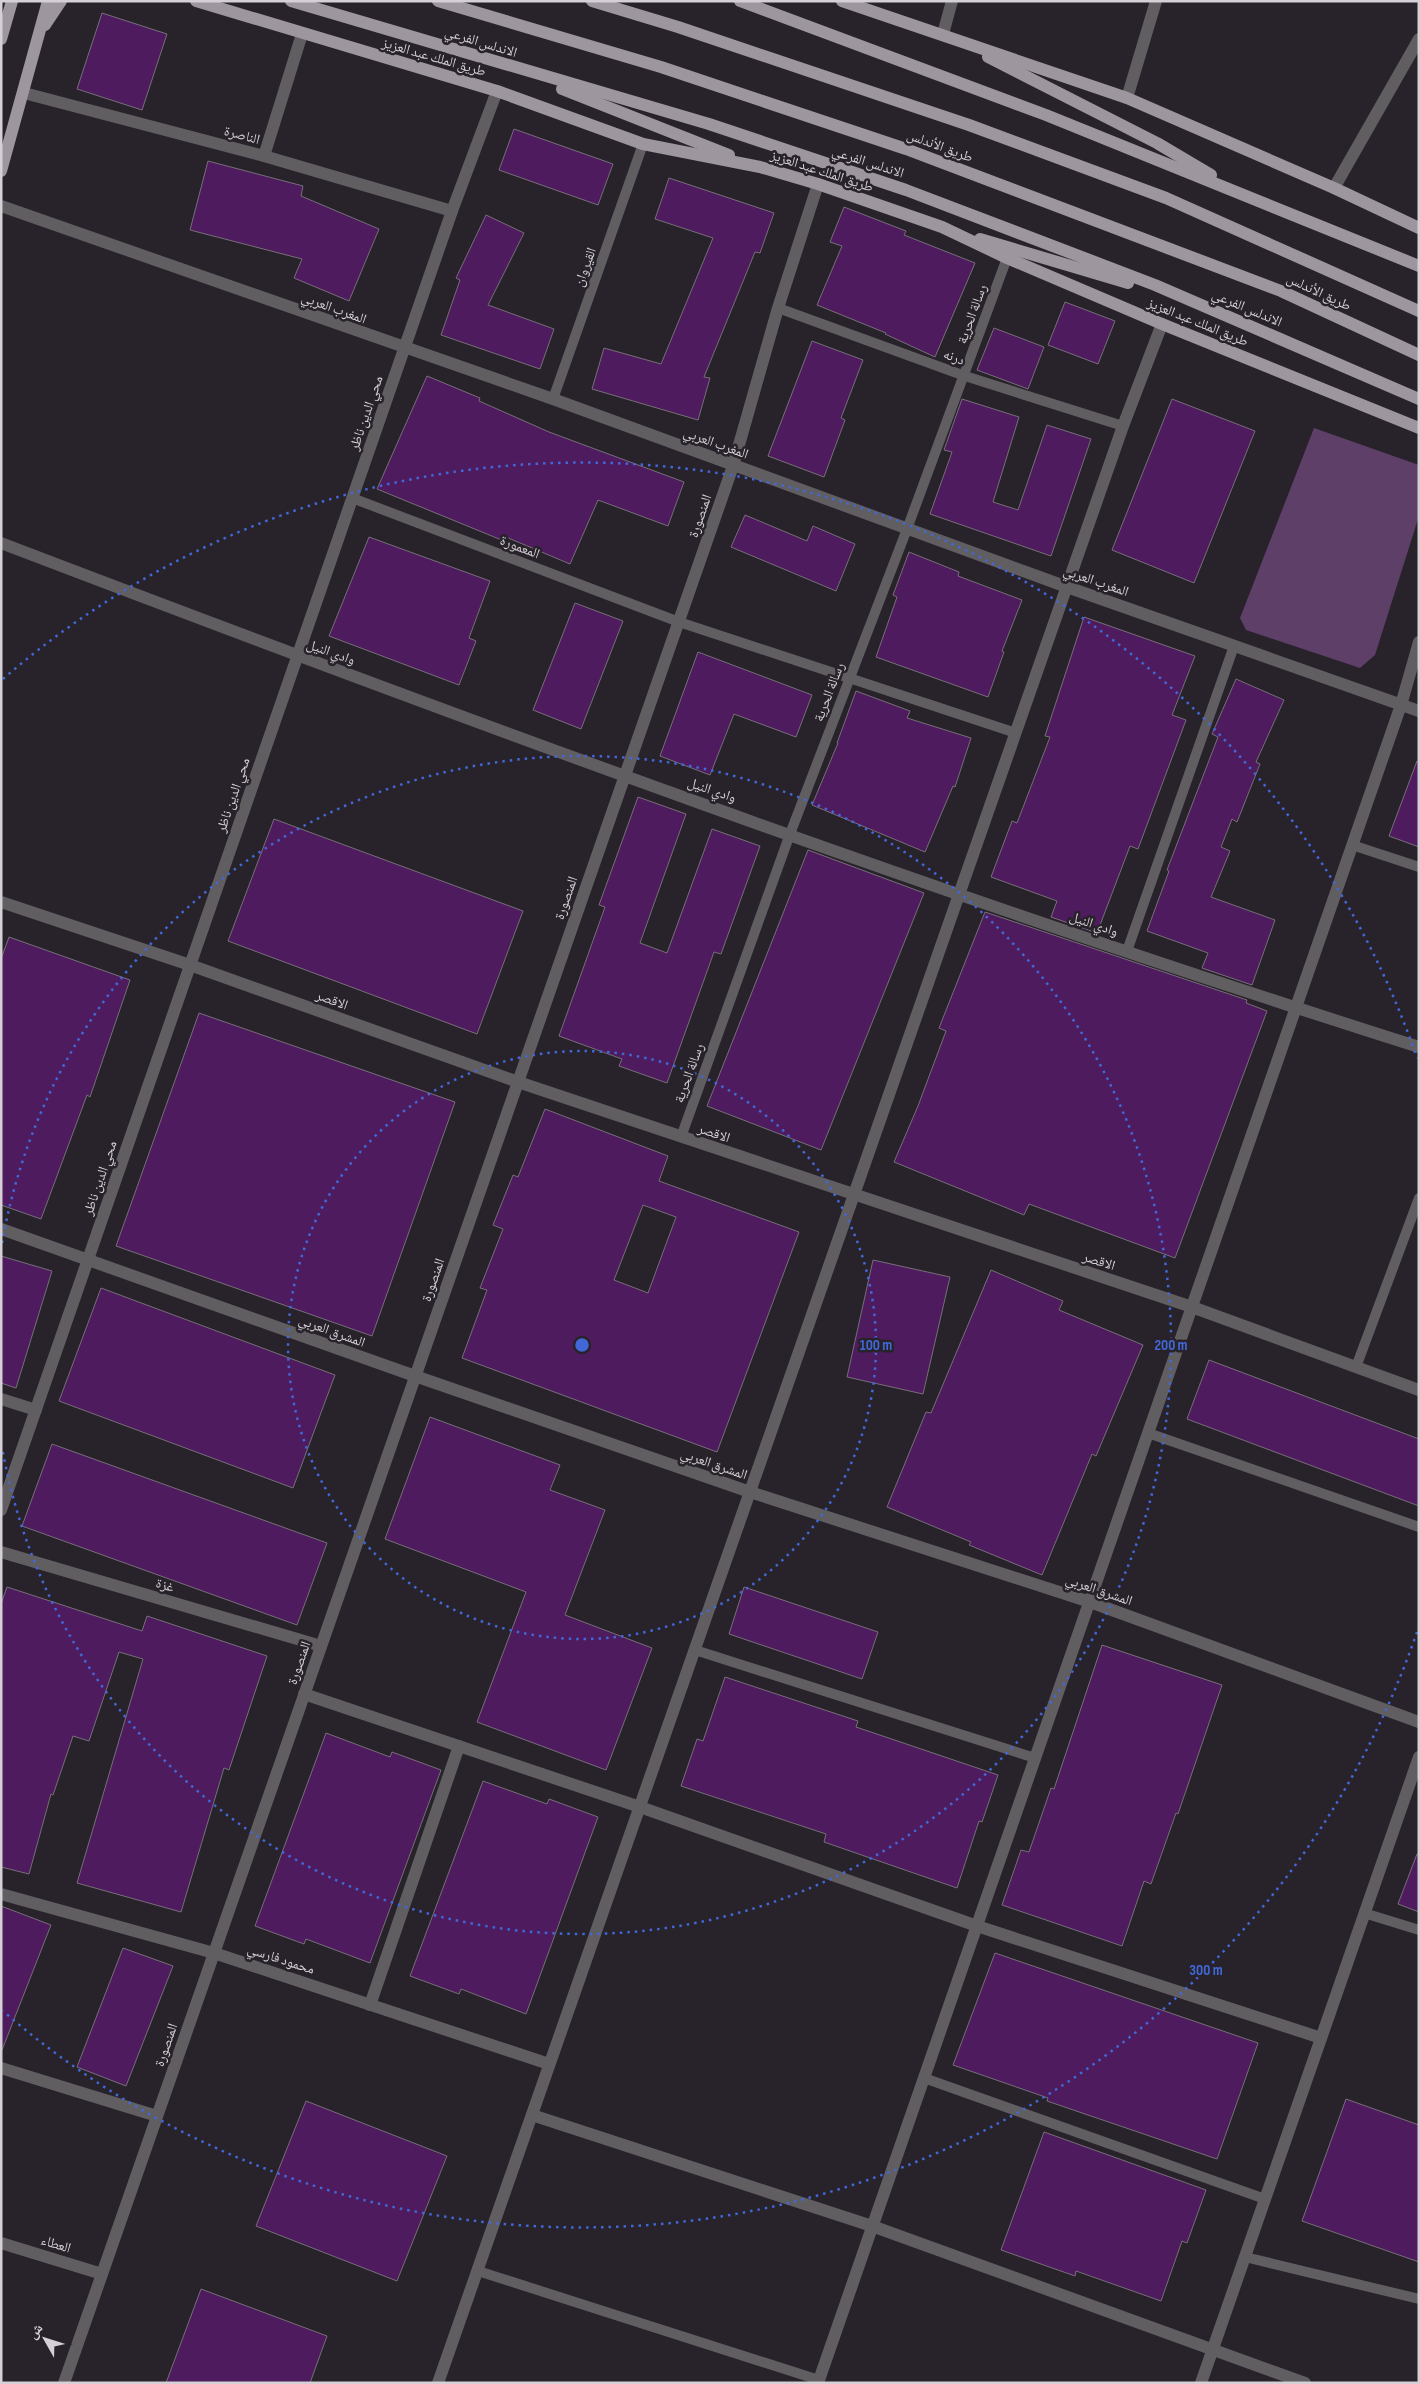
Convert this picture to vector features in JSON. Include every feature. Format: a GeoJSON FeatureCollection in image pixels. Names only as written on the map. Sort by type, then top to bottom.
{"type":"FeatureCollection","features":[{"type":"Feature","properties":{"kind":"main road"},"geometry":{"type":"LineString","coordinates":[[1,32],[5,1]]}},
{"type":"Feature","properties":{"kind":"main road"},"geometry":{"type":"LineString","coordinates":[[1,40],[12,1]]}},
{"type":"Feature","properties":{"kind":"main road"},"geometry":{"type":"LineString","coordinates":[[1,171],[48,1]]}},
{"type":"Feature","properties":{"kind":"main road"},"geometry":{"type":"LineString","coordinates":[[38,36],[61,1]]}},
{"type":"Feature","properties":{"kind":"main road","name":"طريق الملك عبد العزيز"},"geometry":{"type":"LineString","coordinates":[[196,1],[497,91],[644,144],[760,167],[818,184],[942,227],[1007,258],[1162,324],[1419,428]]}},
{"type":"Feature","properties":{"kind":"main road","name":"الاندلس الفرعي"},"geometry":{"type":"LineString","coordinates":[[291,1],[709,124],[906,190],[1155,285],[1419,399]]}},
{"type":"Feature","properties":{"kind":"main road"},"geometry":{"type":"LineString","coordinates":[[327,1],[376,25]]}},
{"type":"Feature","properties":{"kind":"main road","name":"طريق الأندلس"},"geometry":{"type":"LineString","coordinates":[[438,1],[661,67],[906,149],[1281,291],[1419,355]]}},
{"type":"Feature","properties":{"kind":"main road","name":"طريق الأندلس"},"geometry":{"type":"LineString","coordinates":[[592,1],[678,27],[969,125],[1156,194],[1419,311]]}},
{"type":"Feature","properties":{"kind":"main road"},"geometry":{"type":"LineString","coordinates":[[740,1],[1046,115],[1419,266]]}},
{"type":"Feature","properties":{"kind":"main road"},"geometry":{"type":"LineString","coordinates":[[842,1],[1127,98],[1334,188],[1419,228]]}},
{"type":"Feature","properties":{"kind":"main road"},"geometry":{"type":"LineString","coordinates":[[943,34],[1157,143],[1243,195]]}},
{"type":"Feature","properties":{"kind":"main road"},"geometry":{"type":"LineString","coordinates":[[487,60],[760,167]]}},
{"type":"Feature","properties":{"kind":"main road"},"geometry":{"type":"LineString","coordinates":[[942,227],[1200,304]]}},
{"type":"Feature","properties":{"kind":"street"},"geometry":{"type":"LineString","coordinates":[[943,34],[952,1]]}},
{"type":"Feature","properties":{"kind":"street"},"geometry":{"type":"LineString","coordinates":[[1127,98],[1156,1]]}},
{"type":"Feature","properties":{"kind":"street"},"geometry":{"type":"LineString","coordinates":[[264,156],[302,34]]}},
{"type":"Feature","properties":{"kind":"street"},"geometry":{"type":"LineString","coordinates":[[1334,188],[1419,39]]}},
{"type":"Feature","properties":{"kind":"street","name":"محي الدين ناظر"},"geometry":{"type":"LineString","coordinates":[[1,1510],[404,348],[497,91]]}},
{"type":"Feature","properties":{"kind":"street","name":"الناصرة"},"geometry":{"type":"LineString","coordinates":[[24,93],[264,156],[452,211]]}},
{"type":"Feature","properties":{"kind":"street","name":"المنصورة"},"geometry":{"type":"LineString","coordinates":[[64,2383],[733,466],[778,308],[818,184]]}},
{"type":"Feature","properties":{"kind":"street","name":"المغرب العربي"},"geometry":{"type":"LineString","coordinates":[[1,206],[553,399],[1067,587],[1419,711]]}},
{"type":"Feature","properties":{"kind":"street"},"geometry":{"type":"LineString","coordinates":[[438,2383],[1123,426],[1162,324]]}},
{"type":"Feature","properties":{"kind":"street","name":"وادي النيل"},"geometry":{"type":"LineString","coordinates":[[1,543],[297,656],[790,834],[1127,951],[1419,1047]]}},
{"type":"Feature","properties":{"kind":"street"},"geometry":{"type":"LineString","coordinates":[[818,2382],[1401,705],[1419,642]]}},
{"type":"Feature","properties":{"kind":"street","name":"الاقصر"},"geometry":{"type":"LineString","coordinates":[[1,902],[190,965],[681,1138],[1192,1307],[1419,1390]]}},
{"type":"Feature","properties":{"kind":"street","name":"المشرق العربي"},"geometry":{"type":"LineString","coordinates":[[1,1229],[415,1376],[750,1492],[1090,1602],[1419,1722]]}},
{"type":"Feature","properties":{"kind":"street"},"geometry":{"type":"LineString","coordinates":[[1,1399],[36,1410]]}},
{"type":"Feature","properties":{"kind":"street","name":"غزة"},"geometry":{"type":"LineString","coordinates":[[1,1552],[321,1646]]}},
{"type":"Feature","properties":{"kind":"street"},"geometry":{"type":"LineString","coordinates":[[304,1694],[640,1807],[977,1926],[1321,2038]]}},
{"type":"Feature","properties":{"kind":"street"},"geometry":{"type":"LineString","coordinates":[[370,2005],[459,1746]]}},
{"type":"Feature","properties":{"kind":"street"},"geometry":{"type":"LineString","coordinates":[[1200,2383],[1419,1758]]}},
{"type":"Feature","properties":{"kind":"street","name":"محمود فارسي"},"geometry":{"type":"LineString","coordinates":[[1,1894],[214,1953],[549,2064]]}},
{"type":"Feature","properties":{"kind":"street"},"geometry":{"type":"LineString","coordinates":[[1,2068],[157,2116]]}},
{"type":"Feature","properties":{"kind":"street"},"geometry":{"type":"LineString","coordinates":[[532,2115],[872,2226],[1213,2348],[1305,2383]]}},
{"type":"Feature","properties":{"kind":"street","name":"العطاء"},"geometry":{"type":"LineString","coordinates":[[1,2243],[102,2274]]}},
{"type":"Feature","properties":{"kind":"lane","name":"القيروان"},"geometry":{"type":"LineString","coordinates":[[553,399],[644,144]]}},
{"type":"Feature","properties":{"kind":"lane","name":"رسالة الحرية"},"geometry":{"type":"LineString","coordinates":[[681,1138],[790,834],[965,376],[1007,258]]}},
{"type":"Feature","properties":{"kind":"lane","name":"درنه"},"geometry":{"type":"LineString","coordinates":[[778,308],[965,376],[1123,426]]}},
{"type":"Feature","properties":{"kind":"lane","name":"المعمورة"},"geometry":{"type":"LineString","coordinates":[[352,498],[678,622],[1016,733]]}},
{"type":"Feature","properties":{"kind":"lane"},"geometry":{"type":"LineString","coordinates":[[1127,951],[1234,646]]}},
{"type":"Feature","properties":{"kind":"lane"},"geometry":{"type":"LineString","coordinates":[[1352,845],[1419,867]]}},
{"type":"Feature","properties":{"kind":"lane"},"geometry":{"type":"LineString","coordinates":[[1356,1367],[1419,1198]]}},
{"type":"Feature","properties":{"kind":"lane"},"geometry":{"type":"LineString","coordinates":[[1148,1433],[1419,1527]]}},
{"type":"Feature","properties":{"kind":"lane"},"geometry":{"type":"LineString","coordinates":[[695,1650],[1035,1758]]}},
{"type":"Feature","properties":{"kind":"lane"},"geometry":{"type":"LineString","coordinates":[[1364,1913],[1419,1930]]}},
{"type":"Feature","properties":{"kind":"lane"},"geometry":{"type":"LineString","coordinates":[[924,2078],[1265,2199]]}},
{"type":"Feature","properties":{"kind":"lane"},"geometry":{"type":"LineString","coordinates":[[1245,2257],[1419,2299]]}},
{"type":"Feature","properties":{"kind":"lane"},"geometry":{"type":"LineString","coordinates":[[478,2271],[818,2382]]}},
{"type":"Feature","properties":{"kind":"shaded area"},"geometry":{"type":"Polygon","coordinates":[[[1314,428],[1419,465],[1419,516],[1375,655],[1360,668],[1246,630],[1240,618],[1314,428]]]}},
{"type":"Feature","properties":{"kind":"building"},"geometry":{"type":"Polygon","coordinates":[[[102,13],[167,34],[142,110],[77,89],[102,13]]]}},
{"type":"Feature","properties":{"kind":"building"},"geometry":{"type":"Polygon","coordinates":[[[514,129],[613,164],[598,205],[499,170],[514,129]]]}},
{"type":"Feature","properties":{"kind":"building"},"geometry":{"type":"Polygon","coordinates":[[[208,161],[303,186],[301,196],[379,229],[349,301],[294,278],[302,259],[190,230],[208,161]]]}},
{"type":"Feature","properties":{"kind":"building"},"geometry":{"type":"Polygon","coordinates":[[[669,178],[774,213],[760,253],[755,252],[704,377],[710,378],[698,420],[592,389],[604,348],[661,364],[713,238],[655,219],[669,178]]]}},
{"type":"Feature","properties":{"kind":"building"},"geometry":{"type":"Polygon","coordinates":[[[844,207],[906,231],[904,235],[975,263],[935,357],[886,333],[817,305],[842,246],[830,242],[844,207]]]}},
{"type":"Feature","properties":{"kind":"building"},"geometry":{"type":"Polygon","coordinates":[[[486,215],[524,233],[488,305],[554,329],[540,369],[441,335],[460,280],[456,278],[486,215]]]}},
{"type":"Feature","properties":{"kind":"building"},"geometry":{"type":"Polygon","coordinates":[[[1065,302],[1115,321],[1098,364],[1048,345],[1065,302]]]}},
{"type":"Feature","properties":{"kind":"building"},"geometry":{"type":"Polygon","coordinates":[[[994,328],[1044,347],[1028,389],[977,370],[994,328]]]}},
{"type":"Feature","properties":{"kind":"building"},"geometry":{"type":"Polygon","coordinates":[[[812,341],[863,360],[841,418],[845,420],[824,477],[768,456],[812,341]]]}},
{"type":"Feature","properties":{"kind":"building"},"geometry":{"type":"Polygon","coordinates":[[[427,376],[480,398],[479,401],[549,432],[684,482],[668,526],[598,500],[570,564],[506,537],[504,541],[377,489],[427,376]]]}},
{"type":"Feature","properties":{"kind":"building"},"geometry":{"type":"Polygon","coordinates":[[[962,399],[1019,417],[993,502],[1018,510],[1047,425],[1091,439],[1051,556],[930,514],[952,452],[944,450],[962,399]]]}},
{"type":"Feature","properties":{"kind":"building"},"geometry":{"type":"Polygon","coordinates":[[[1172,399],[1255,431],[1194,583],[1112,550],[1172,399]]]}},
{"type":"Feature","properties":{"kind":"building"},"geometry":{"type":"Polygon","coordinates":[[[745,515],[807,541],[813,526],[855,544],[836,591],[731,547],[745,515]]]}},
{"type":"Feature","properties":{"kind":"building"},"geometry":{"type":"Polygon","coordinates":[[[369,537],[490,581],[469,638],[476,641],[459,685],[329,636],[369,537]]]}},
{"type":"Feature","properties":{"kind":"building"},"geometry":{"type":"Polygon","coordinates":[[[909,552],[959,572],[958,576],[1022,600],[1002,651],[1004,652],[988,697],[876,657],[897,597],[893,595],[909,552]]]}},
{"type":"Feature","properties":{"kind":"building"},"geometry":{"type":"Polygon","coordinates":[[[575,603],[623,621],[581,729],[533,710],[575,603]]]}},
{"type":"Feature","properties":{"kind":"building"},"geometry":{"type":"Polygon","coordinates":[[[1084,617],[1195,656],[1172,715],[1186,720],[1138,849],[1130,846],[1097,933],[1051,917],[1057,901],[991,877],[1012,821],[1017,823],[1050,737],[1045,736],[1084,617]]]}},
{"type":"Feature","properties":{"kind":"building"},"geometry":{"type":"Polygon","coordinates":[[[698,652],[812,695],[796,737],[734,714],[710,775],[660,756],[698,652]]]}},
{"type":"Feature","properties":{"kind":"building"},"geometry":{"type":"Polygon","coordinates":[[[1236,679],[1284,700],[1256,762],[1260,764],[1237,822],[1232,819],[1221,847],[1230,851],[1211,897],[1275,920],[1252,985],[1202,968],[1208,953],[1147,931],[1169,871],[1167,870],[1218,737],[1212,734],[1236,679]]]}},
{"type":"Feature","properties":{"kind":"building"},"geometry":{"type":"Polygon","coordinates":[[[856,691],[910,711],[907,718],[971,738],[955,787],[953,786],[925,852],[812,805],[838,743],[856,691]]]}},
{"type":"Feature","properties":{"kind":"building"},"geometry":{"type":"Polygon","coordinates":[[[1417,761],[1419,762],[1419,847],[1389,836],[1417,761]]]}},
{"type":"Feature","properties":{"kind":"building"},"geometry":{"type":"Polygon","coordinates":[[[638,797],[686,814],[640,943],[667,953],[712,829],[760,846],[721,954],[714,952],[667,1083],[619,1066],[622,1059],[559,1036],[605,907],[599,905],[638,797]]]}},
{"type":"Feature","properties":{"kind":"building"},"geometry":{"type":"Polygon","coordinates":[[[274,819],[523,911],[477,1034],[228,941],[274,819]]]}},
{"type":"Feature","properties":{"kind":"building"},"geometry":{"type":"Polygon","coordinates":[[[808,850],[924,893],[821,1150],[707,1106],[808,850]]]}},
{"type":"Feature","properties":{"kind":"building"},"geometry":{"type":"Polygon","coordinates":[[[985,912],[1247,1000],[1246,1003],[1267,1011],[1175,1258],[1029,1204],[1024,1215],[894,1162],[918,1106],[946,1031],[939,1028],[985,912]]]}},
{"type":"Feature","properties":{"kind":"building"},"geometry":{"type":"Polygon","coordinates":[[[9,937],[130,980],[90,1097],[87,1095],[41,1219],[1,1205],[1,959],[9,937]]]}},
{"type":"Feature","properties":{"kind":"building"},"geometry":{"type":"Polygon","coordinates":[[[199,1013],[455,1102],[372,1336],[116,1246],[199,1013]]]}},
{"type":"Feature","properties":{"kind":"building"},"geometry":{"type":"Polygon","coordinates":[[[545,1109],[668,1156],[659,1181],[799,1232],[717,1452],[462,1358],[487,1290],[480,1288],[503,1229],[493,1225],[513,1175],[518,1177],[545,1109]],[[643,1205],[614,1280],[648,1293],[676,1217],[643,1205]]]}},
{"type":"Feature","properties":{"kind":"building"},"geometry":{"type":"Polygon","coordinates":[[[1,1256],[52,1271],[16,1388],[1,1383],[1,1256]]]}},
{"type":"Feature","properties":{"kind":"building"},"geometry":{"type":"Polygon","coordinates":[[[873,1260],[950,1277],[923,1394],[847,1377],[873,1260]]]}},
{"type":"Feature","properties":{"kind":"building"},"geometry":{"type":"Polygon","coordinates":[[[991,1270],[1063,1301],[1059,1310],[1143,1345],[1096,1456],[1092,1454],[1042,1575],[969,1545],[971,1542],[887,1507],[926,1412],[931,1413],[991,1270]]]}},
{"type":"Feature","properties":{"kind":"building"},"geometry":{"type":"Polygon","coordinates":[[[101,1288],[335,1375],[293,1488],[59,1401],[101,1288]]]}},
{"type":"Feature","properties":{"kind":"building"},"geometry":{"type":"Polygon","coordinates":[[[1209,1360],[1419,1439],[1419,1506],[1187,1419],[1209,1360]]]}},
{"type":"Feature","properties":{"kind":"building"},"geometry":{"type":"Polygon","coordinates":[[[430,1417],[560,1465],[550,1490],[605,1510],[565,1615],[652,1648],[606,1770],[477,1722],[526,1592],[385,1539],[430,1417]]]}},
{"type":"Feature","properties":{"kind":"building"},"geometry":{"type":"Polygon","coordinates":[[[52,1444],[327,1543],[297,1625],[22,1526],[52,1444]]]}},
{"type":"Feature","properties":{"kind":"building"},"geometry":{"type":"Polygon","coordinates":[[[7,1587],[142,1631],[147,1616],[267,1656],[229,1770],[224,1768],[181,1912],[77,1883],[143,1659],[119,1652],[89,1741],[73,1736],[53,1795],[51,1794],[29,1874],[1,1867],[1,1604],[7,1587]]]}},
{"type":"Feature","properties":{"kind":"building"},"geometry":{"type":"Polygon","coordinates":[[[744,1587],[878,1632],[862,1679],[729,1634],[744,1587]]]}},
{"type":"Feature","properties":{"kind":"building"},"geometry":{"type":"Polygon","coordinates":[[[1102,1645],[1222,1685],[1178,1814],[1176,1813],[1151,1884],[1144,1881],[1122,1946],[1002,1905],[1021,1850],[1029,1852],[1051,1788],[1054,1789],[1102,1645]]]}},
{"type":"Feature","properties":{"kind":"building"},"geometry":{"type":"Polygon","coordinates":[[[725,1677],[858,1721],[856,1727],[998,1775],[982,1822],[979,1821],[957,1888],[824,1842],[826,1834],[681,1786],[697,1739],[703,1741],[725,1677]]]}},
{"type":"Feature","properties":{"kind":"building"},"geometry":{"type":"Polygon","coordinates":[[[326,1733],[390,1757],[392,1752],[441,1770],[370,1963],[306,1939],[304,1944],[255,1926],[326,1733]]]}},
{"type":"Feature","properties":{"kind":"building"},"geometry":{"type":"Polygon","coordinates":[[[483,1781],[547,1804],[549,1799],[598,1817],[526,2014],[461,1989],[459,1994],[410,1976],[483,1781]]]}},
{"type":"Feature","properties":{"kind":"building"},"geometry":{"type":"Polygon","coordinates":[[[1417,1854],[1419,1854],[1419,1912],[1398,1904],[1417,1854]]]}},
{"type":"Feature","properties":{"kind":"building"},"geometry":{"type":"Polygon","coordinates":[[[1,1906],[51,1925],[2,2050],[1,2050],[1,1906]]]}},
{"type":"Feature","properties":{"kind":"building"},"geometry":{"type":"Polygon","coordinates":[[[123,1948],[173,1966],[126,2086],[77,2067],[123,1948]]]}},
{"type":"Feature","properties":{"kind":"building"},"geometry":{"type":"Polygon","coordinates":[[[995,1953],[1258,2043],[1217,2159],[1047,2101],[1048,2098],[953,2065],[995,1953]]]}},
{"type":"Feature","properties":{"kind":"building"},"geometry":{"type":"Polygon","coordinates":[[[1346,2099],[1419,2125],[1419,2262],[1302,2221],[1346,2099]]]}},
{"type":"Feature","properties":{"kind":"building"},"geometry":{"type":"Polygon","coordinates":[[[306,2101],[447,2156],[397,2281],[256,2226],[306,2101]]]}},
{"type":"Feature","properties":{"kind":"building"},"geometry":{"type":"Polygon","coordinates":[[[1044,2132],[1206,2190],[1187,2243],[1182,2241],[1161,2301],[1076,2271],[1075,2276],[1001,2250],[1044,2132]]]}},
{"type":"Feature","properties":{"kind":"building"},"geometry":{"type":"Polygon","coordinates":[[[201,2289],[327,2336],[310,2383],[166,2383],[201,2289]]]}}]}
